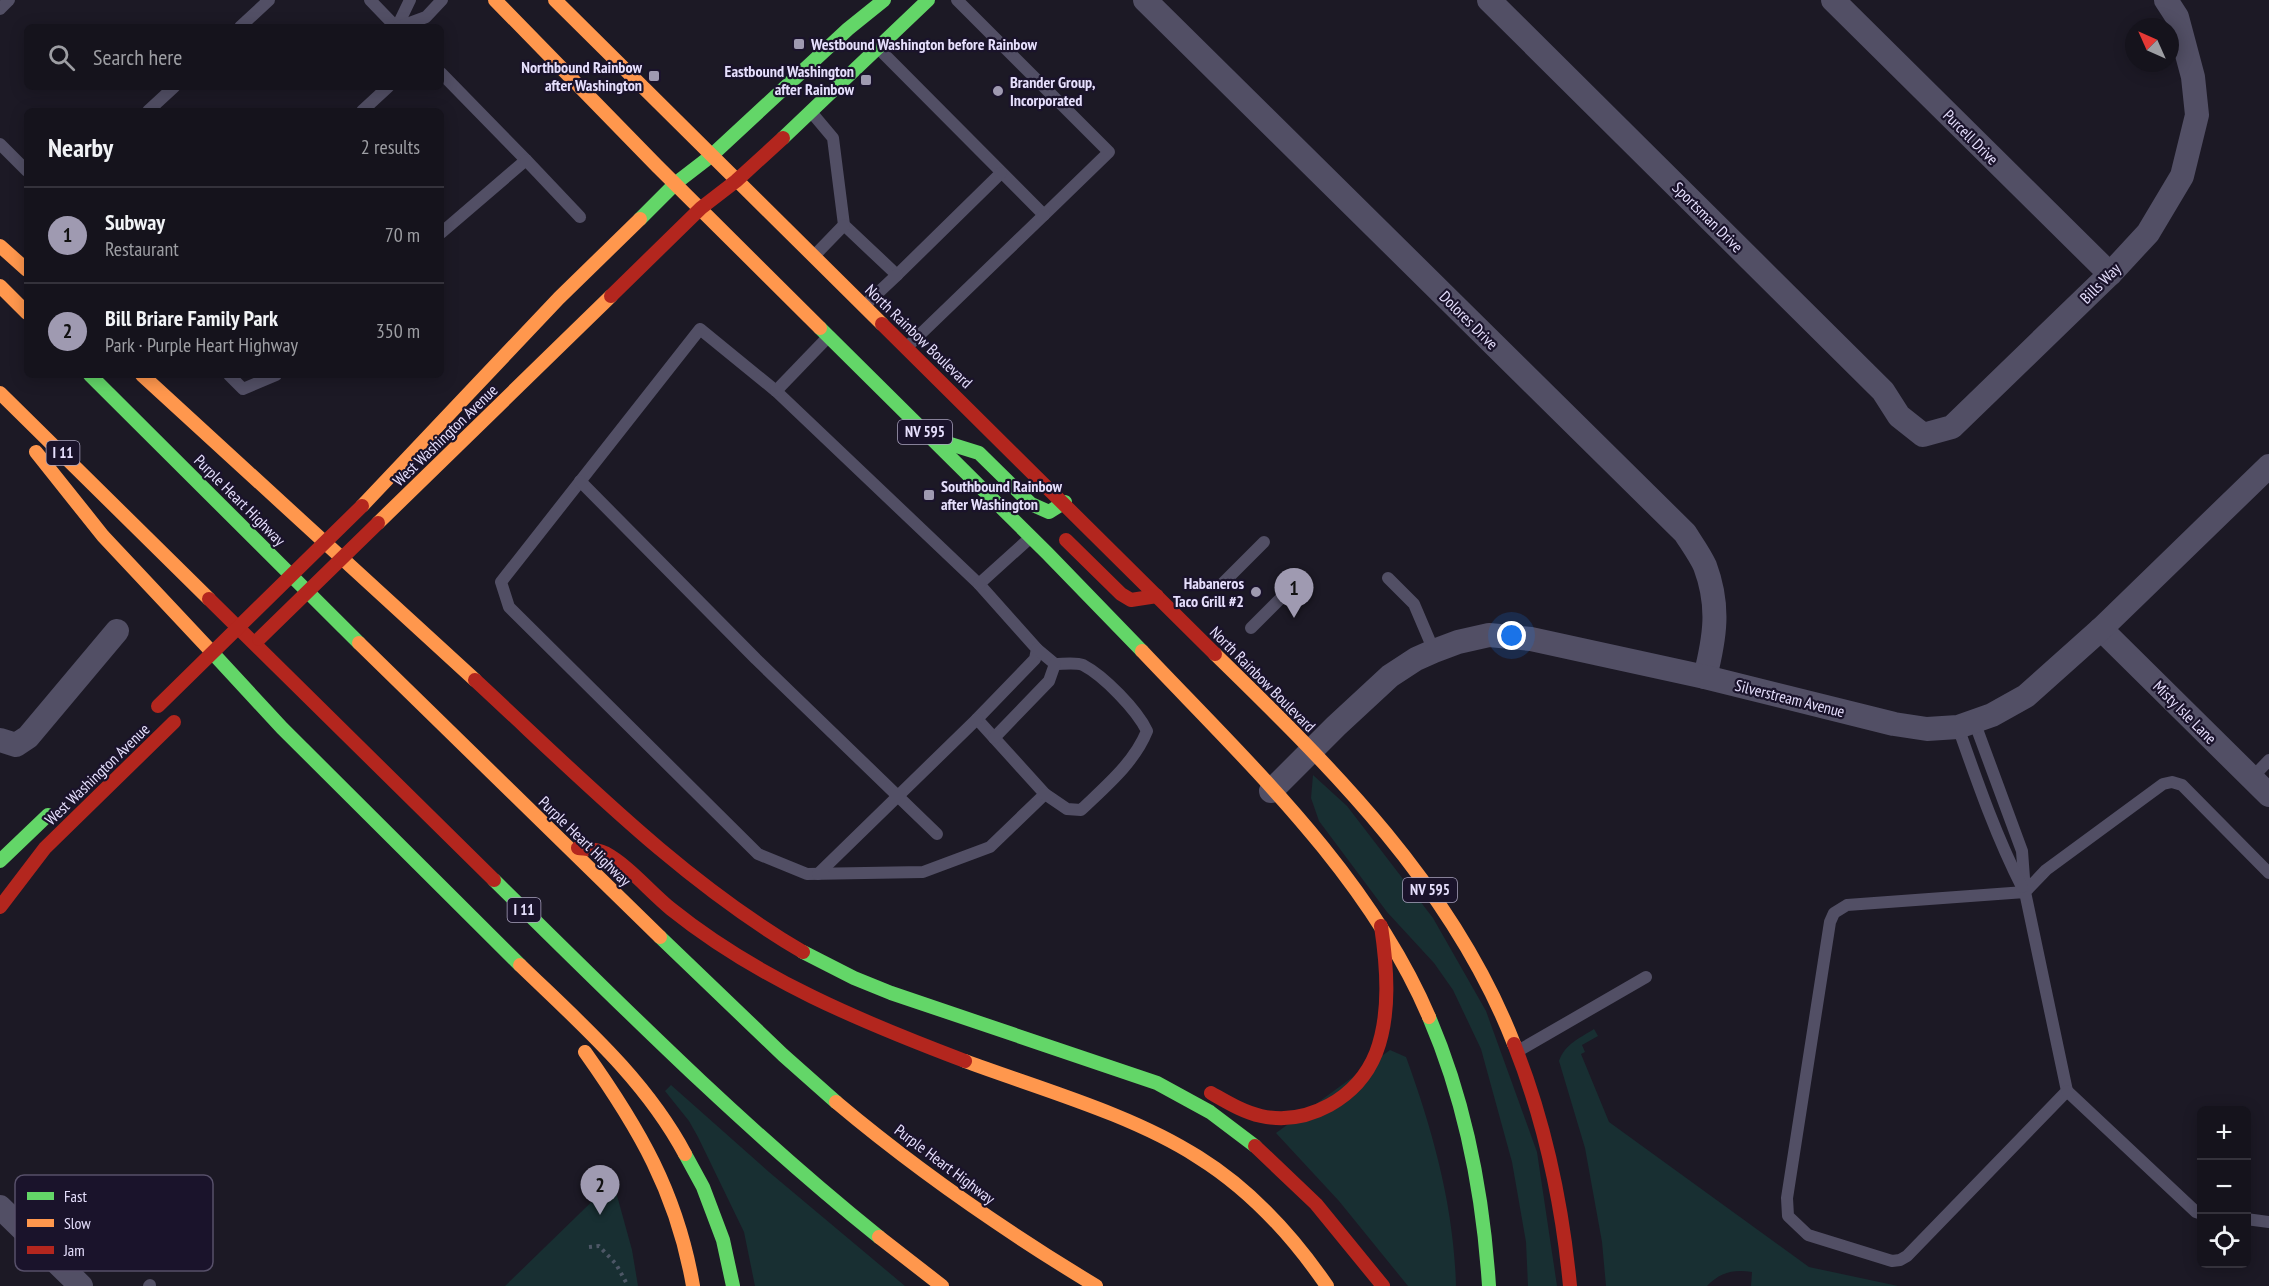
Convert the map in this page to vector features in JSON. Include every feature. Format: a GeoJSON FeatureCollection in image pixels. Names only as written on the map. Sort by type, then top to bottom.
{"type":"FeatureCollection","features":[{"type":"Feature","properties":{"kind":"main road"},"geometry":{"type":"LineString","coordinates":[[495,0],[676,183]]}},
{"type":"Feature","properties":{"kind":"main road","name":"North Rainbow Boulevard"},"geometry":{"type":"LineString","coordinates":[[555,0],[736,181],[1065,502],[1311,750],[1362,803],[1423,879],[1468,947],[1496,1001],[1538,1110],[1557,1185],[1567,1246],[1570,1286]]}},
{"type":"Feature","properties":{"kind":"main road","name":"West Washington Avenue"},"geometry":{"type":"LineString","coordinates":[[154,710],[362,506],[552,305],[676,183],[711,156],[848,28],[884,0]]}},
{"type":"Feature","properties":{"kind":"main road","name":"West Washington Avenue"},"geometry":{"type":"LineString","coordinates":[[217,680],[701,208],[736,181],[879,49],[928,0]]}},
{"type":"Feature","properties":{"kind":"main road","name":"NV 595"},"geometry":{"type":"LineString","coordinates":[[676,183],[1091,596],[1329,855],[1381,926],[1422,1000],[1437,1036],[1455,1087],[1472,1152],[1485,1232],[1489,1286]]}},
{"type":"Feature","properties":{"kind":"main road"},"geometry":{"type":"LineString","coordinates":[[0,246],[24,267]]}},
{"type":"Feature","properties":{"kind":"main road"},"geometry":{"type":"LineString","coordinates":[[0,286],[24,310]]}},
{"type":"Feature","properties":{"kind":"main road","name":"Purple Heart Highway"},"geometry":{"type":"LineString","coordinates":[[93,378],[567,847],[783,1055],[839,1104],[958,1196],[1051,1259],[1096,1286]]}},
{"type":"Feature","properties":{"kind":"main road"},"geometry":{"type":"LineString","coordinates":[[145,378],[639,831],[708,891],[760,927],[837,970],[909,999],[1144,1076],[1187,1098],[1258,1148],[1300,1188],[1338,1229],[1383,1286]]}},
{"type":"Feature","properties":{"kind":"main road","name":"I 11"},"geometry":{"type":"LineString","coordinates":[[0,393],[673,1057],[733,1113],[942,1286]]}},
{"type":"Feature","properties":{"kind":"main road"},"geometry":{"type":"LineString","coordinates":[[0,407],[103,536],[282,728],[604,1047],[643,1090],[666,1120],[695,1170],[711,1205],[726,1250],[733,1286]]}},
{"type":"Feature","properties":{"kind":"main road"},"geometry":{"type":"LineString","coordinates":[[933,440],[980,453],[1031,504],[1040,509],[1049,512],[1065,502]]}},
{"type":"Feature","properties":{"kind":"main road"},"geometry":{"type":"LineString","coordinates":[[1032,537],[1050,534],[1066,540],[1121,594],[1131,600],[1157,596]]}},
{"type":"Feature","properties":{"kind":"main road","name":"West Washington Avenue"},"geometry":{"type":"LineString","coordinates":[[0,907],[45,848],[178,717]]}},
{"type":"Feature","properties":{"kind":"main road","name":"West Washington Avenue"},"geometry":{"type":"LineString","coordinates":[[0,861],[61,802]]}},
{"type":"Feature","properties":{"kind":"main road"},"geometry":{"type":"LineString","coordinates":[[567,847],[603,851],[661,901],[722,946],[772,976],[825,1003],[893,1033],[1140,1126],[1186,1149],[1223,1174],[1269,1213],[1301,1249],[1327,1286]]}},
{"type":"Feature","properties":{"kind":"main road"},"geometry":{"type":"LineString","coordinates":[[480,926],[560,1022]]}},
{"type":"Feature","properties":{"kind":"main road"},"geometry":{"type":"LineString","coordinates":[[1201,1088],[1244,1110],[1279,1118],[1305,1115],[1321,1110],[1350,1091],[1370,1066],[1380,1037],[1385,961],[1381,926]]}},
{"type":"Feature","properties":{"kind":"main road"},"geometry":{"type":"LineString","coordinates":[[575,1040],[619,1100],[659,1170],[681,1227],[693,1286]]}},
{"type":"Feature","properties":{"kind":"main road"},"geometry":{"type":"LineString","coordinates":[[1055,1047],[1145,1064]]}},
{"type":"Feature","properties":{"kind":"street","name":"Dolores Drive"},"geometry":{"type":"LineString","coordinates":[[1145,0],[1685,533],[1704,565],[1713,596],[1715,638],[1705,677]]}},
{"type":"Feature","properties":{"kind":"street","name":"Sportsman Drive"},"geometry":{"type":"LineString","coordinates":[[1489,0],[1883,391],[1899,416],[1923,435]]}},
{"type":"Feature","properties":{"kind":"street","name":"Purcell Drive"},"geometry":{"type":"LineString","coordinates":[[1833,0],[2110,274]]}},
{"type":"Feature","properties":{"kind":"street","name":"Bills Way"},"geometry":{"type":"LineString","coordinates":[[1923,435],[1953,427],[2110,274],[2148,233],[2182,176],[2197,115],[2193,77],[2177,17],[2166,0]]}},
{"type":"Feature","properties":{"kind":"street","name":"Silverstream Avenue"},"geometry":{"type":"LineString","coordinates":[[1271,791],[1390,676],[1416,659],[1434,651],[1458,642],[1489,635],[1511,636],[1705,677],[1894,724],[1927,729],[1966,724],[1992,715],[2026,696],[2101,629],[2269,466]]}},
{"type":"Feature","properties":{"kind":"street","name":"Misty Isle Lane"},"geometry":{"type":"LineString","coordinates":[[2101,629],[2269,795]]}},
{"type":"Feature","properties":{"kind":"street"},"geometry":{"type":"LineString","coordinates":[[8,742],[28,737],[117,631]]}},
{"type":"Feature","properties":{"kind":"street"},"geometry":{"type":"LineString","coordinates":[[0,1207],[15,1222]]}},
{"type":"Feature","properties":{"kind":"street"},"geometry":{"type":"LineString","coordinates":[[66,1271],[81,1286]]}},
{"type":"Feature","properties":{"kind":"lane"},"geometry":{"type":"LineString","coordinates":[[0,9],[9,0]]}},
{"type":"Feature","properties":{"kind":"lane"},"geometry":{"type":"LineString","coordinates":[[243,24],[269,0]]}},
{"type":"Feature","properties":{"kind":"lane"},"geometry":{"type":"LineString","coordinates":[[370,0],[394,24]]}},
{"type":"Feature","properties":{"kind":"lane"},"geometry":{"type":"LineString","coordinates":[[398,24],[410,0]]}},
{"type":"Feature","properties":{"kind":"lane"},"geometry":{"type":"LineString","coordinates":[[906,348],[1109,152],[957,0]]}},
{"type":"Feature","properties":{"kind":"lane"},"geometry":{"type":"LineString","coordinates":[[406,24],[426,17],[438,1]]}},
{"type":"Feature","properties":{"kind":"lane"},"geometry":{"type":"LineString","coordinates":[[879,49],[1044,215]]}},
{"type":"Feature","properties":{"kind":"lane"},"geometry":{"type":"LineString","coordinates":[[444,76],[580,217]]}},
{"type":"Feature","properties":{"kind":"lane"},"geometry":{"type":"LineString","coordinates":[[151,108],[171,90]]}},
{"type":"Feature","properties":{"kind":"lane"},"geometry":{"type":"LineString","coordinates":[[365,108],[385,90]]}},
{"type":"Feature","properties":{"kind":"lane"},"geometry":{"type":"LineString","coordinates":[[811,112],[833,138],[844,225],[897,275]]}},
{"type":"Feature","properties":{"kind":"lane"},"geometry":{"type":"LineString","coordinates":[[0,144],[24,168]]}},
{"type":"Feature","properties":{"kind":"lane"},"geometry":{"type":"LineString","coordinates":[[444,230],[526,160]]}},
{"type":"Feature","properties":{"kind":"lane"},"geometry":{"type":"LineString","coordinates":[[864,306],[1001,172]]}},
{"type":"Feature","properties":{"kind":"lane"},"geometry":{"type":"LineString","coordinates":[[814,256],[844,225]]}},
{"type":"Feature","properties":{"kind":"lane"},"geometry":{"type":"LineString","coordinates":[[977,719],[1045,794],[1066,809],[1081,810],[1132,758],[1141,746],[1147,731],[1142,721],[1105,681],[1092,671],[1081,664],[1055,664],[1037,649],[979,584],[776,391],[700,328],[501,582],[509,608],[758,855],[807,874],[923,872],[990,847],[1045,794]]}},
{"type":"Feature","properties":{"kind":"lane"},"geometry":{"type":"LineString","coordinates":[[776,391],[829,336]]}},
{"type":"Feature","properties":{"kind":"lane"},"geometry":{"type":"LineString","coordinates":[[232,378],[243,388],[268,378]]}},
{"type":"Feature","properties":{"kind":"lane"},"geometry":{"type":"LineString","coordinates":[[580,481],[756,659],[937,834]]}},
{"type":"Feature","properties":{"kind":"lane"},"geometry":{"type":"LineString","coordinates":[[979,584],[1032,537]]}},
{"type":"Feature","properties":{"kind":"lane"},"geometry":{"type":"LineString","coordinates":[[1223,583],[1264,542]]}},
{"type":"Feature","properties":{"kind":"lane"},"geometry":{"type":"LineString","coordinates":[[1251,628],[1301,578]]}},
{"type":"Feature","properties":{"kind":"lane"},"geometry":{"type":"LineString","coordinates":[[1388,578],[1414,604],[1434,651]]}},
{"type":"Feature","properties":{"kind":"lane"},"geometry":{"type":"LineString","coordinates":[[818,874],[977,719],[1035,659],[1037,649]]}},
{"type":"Feature","properties":{"kind":"lane"},"geometry":{"type":"LineString","coordinates":[[994,738],[1049,681],[1055,664]]}},
{"type":"Feature","properties":{"kind":"lane"},"geometry":{"type":"LineString","coordinates":[[1966,724],[1986,804],[2009,861],[2025,892]]}},
{"type":"Feature","properties":{"kind":"lane"},"geometry":{"type":"LineString","coordinates":[[1966,724],[2022,851],[2025,892],[2067,1091],[2197,1212]]}},
{"type":"Feature","properties":{"kind":"lane"},"geometry":{"type":"LineString","coordinates":[[2252,778],[2269,760]]}},
{"type":"Feature","properties":{"kind":"lane"},"geometry":{"type":"LineString","coordinates":[[2067,1091],[1907,1256],[1900,1260],[1892,1261],[1815,1238],[1808,1235],[1788,1216],[1787,1198],[1790,1175],[1830,922],[1834,913],[1847,904],[2025,892],[2046,870],[2163,784],[2172,782],[2182,785],[2269,873]]}},
{"type":"Feature","properties":{"kind":"lane"},"geometry":{"type":"LineString","coordinates":[[1517,1052],[1646,977]]}},
{"type":"Feature","properties":{"kind":"lane"},"geometry":{"type":"LineString","coordinates":[[2251,1220],[2269,1222]]}},
{"type":"Feature","properties":{"kind":"path"},"geometry":{"type":"LineString","coordinates":[[589,1247],[599,1246],[616,1264],[628,1286]]}},
{"type":"Feature","properties":{"kind":"green space"},"geometry":{"type":"Polygon","coordinates":[[[1313,775],[1347,806],[1433,918],[1486,1011],[1537,1152],[1557,1286],[1528,1286],[1526,1242],[1512,1162],[1481,1049],[1453,990],[1434,963],[1387,912],[1319,821],[1311,798],[1313,775]]]}},
{"type":"Feature","properties":{"kind":"green space"},"geometry":{"type":"Polygon","coordinates":[[[1594,1029],[1598,1036],[1582,1045],[1585,1052],[1581,1054],[1609,1122],[1809,1267],[1898,1286],[1751,1286],[1752,1272],[1739,1271],[1722,1275],[1707,1286],[1606,1286],[1602,1242],[1585,1148],[1559,1061],[1569,1046],[1594,1029]]]}},
{"type":"Feature","properties":{"kind":"green space"},"geometry":{"type":"Polygon","coordinates":[[[1390,1050],[1406,1057],[1433,1141],[1451,1227],[1456,1286],[1408,1286],[1339,1201],[1276,1133],[1390,1050]]]}},
{"type":"Feature","properties":{"kind":"green space"},"geometry":{"type":"Polygon","coordinates":[[[671,1085],[769,1172],[905,1286],[755,1286],[744,1232],[698,1137],[689,1121],[665,1091],[671,1085]]]}},
{"type":"Feature","properties":{"kind":"green space"},"geometry":{"type":"Polygon","coordinates":[[[613,1181],[632,1250],[638,1286],[505,1286],[613,1181]]]}},
{"type":"Feature","properties":{"kind":"traffic: fast"},"geometry":{"type":"LineString","coordinates":[[640,219],[676,183],[711,156],[848,29],[884,0]]}},
{"type":"Feature","properties":{"kind":"traffic: fast"},"geometry":{"type":"LineString","coordinates":[[783,138],[928,0]]}},
{"type":"Feature","properties":{"kind":"traffic: fast"},"geometry":{"type":"LineString","coordinates":[[820,328],[1047,553],[1142,651]]}},
{"type":"Feature","properties":{"kind":"traffic: fast"},"geometry":{"type":"LineString","coordinates":[[93,378],[359,643]]}},
{"type":"Feature","properties":{"kind":"traffic: fast"},"geometry":{"type":"LineString","coordinates":[[947,443],[979,453],[1031,504],[1049,512],[1065,502]]}},
{"type":"Feature","properties":{"kind":"traffic: fast"},"geometry":{"type":"LineString","coordinates":[[209,649],[282,728],[520,965]]}},
{"type":"Feature","properties":{"kind":"traffic: fast"},"geometry":{"type":"LineString","coordinates":[[0,861],[48,815]]}},
{"type":"Feature","properties":{"kind":"traffic: fast"},"geometry":{"type":"LineString","coordinates":[[494,880],[730,1108],[879,1237]]}},
{"type":"Feature","properties":{"kind":"traffic: fast"},"geometry":{"type":"LineString","coordinates":[[660,937],[783,1055],[836,1102]]}},
{"type":"Feature","properties":{"kind":"traffic: fast"},"geometry":{"type":"LineString","coordinates":[[803,952],[854,978],[891,993],[1157,1083],[1210,1112],[1255,1146]]}},
{"type":"Feature","properties":{"kind":"traffic: fast"},"geometry":{"type":"LineString","coordinates":[[1429,1017],[1453,1082],[1471,1149],[1482,1217],[1489,1286]]}},
{"type":"Feature","properties":{"kind":"traffic: fast"},"geometry":{"type":"LineString","coordinates":[[685,1154],[703,1187],[723,1240],[733,1286]]}},
{"type":"Feature","properties":{"kind":"traffic: slow"},"geometry":{"type":"LineString","coordinates":[[495,0],[820,328]]}},
{"type":"Feature","properties":{"kind":"traffic: slow"},"geometry":{"type":"LineString","coordinates":[[555,0],[882,324]]}},
{"type":"Feature","properties":{"kind":"traffic: slow"},"geometry":{"type":"LineString","coordinates":[[362,506],[559,298],[640,219]]}},
{"type":"Feature","properties":{"kind":"traffic: slow"},"geometry":{"type":"LineString","coordinates":[[0,246],[24,267]]}},
{"type":"Feature","properties":{"kind":"traffic: slow"},"geometry":{"type":"LineString","coordinates":[[0,286],[24,310]]}},
{"type":"Feature","properties":{"kind":"traffic: slow"},"geometry":{"type":"LineString","coordinates":[[378,523],[611,296]]}},
{"type":"Feature","properties":{"kind":"traffic: slow"},"geometry":{"type":"LineString","coordinates":[[145,378],[475,680]]}},
{"type":"Feature","properties":{"kind":"traffic: slow"},"geometry":{"type":"LineString","coordinates":[[0,393],[209,599]]}},
{"type":"Feature","properties":{"kind":"traffic: slow"},"geometry":{"type":"LineString","coordinates":[[36,452],[103,536],[209,649]]}},
{"type":"Feature","properties":{"kind":"traffic: slow"},"geometry":{"type":"LineString","coordinates":[[359,643],[660,937]]}},
{"type":"Feature","properties":{"kind":"traffic: slow"},"geometry":{"type":"LineString","coordinates":[[1142,651],[1263,778],[1339,868],[1373,915],[1403,965],[1429,1017]]}},
{"type":"Feature","properties":{"kind":"traffic: slow"},"geometry":{"type":"LineString","coordinates":[[1215,654],[1303,741],[1386,833],[1424,882],[1458,933],[1488,987],[1514,1044]]}},
{"type":"Feature","properties":{"kind":"traffic: slow"},"geometry":{"type":"LineString","coordinates":[[520,965],[610,1053],[631,1077],[651,1101],[685,1154]]}},
{"type":"Feature","properties":{"kind":"traffic: slow"},"geometry":{"type":"LineString","coordinates":[[585,1052],[639,1135],[666,1191],[686,1252],[693,1286]]}},
{"type":"Feature","properties":{"kind":"traffic: slow"},"geometry":{"type":"LineString","coordinates":[[965,1061],[1115,1115],[1198,1157],[1253,1199],[1285,1231],[1327,1286]]}},
{"type":"Feature","properties":{"kind":"traffic: slow"},"geometry":{"type":"LineString","coordinates":[[836,1102],[898,1152],[963,1199],[1096,1286]]}},
{"type":"Feature","properties":{"kind":"traffic: slow"},"geometry":{"type":"LineString","coordinates":[[879,1237],[942,1286]]}},
{"type":"Feature","properties":{"kind":"traffic: jam"},"geometry":{"type":"LineString","coordinates":[[611,296],[701,208],[736,181],[783,138]]}},
{"type":"Feature","properties":{"kind":"traffic: jam"},"geometry":{"type":"LineString","coordinates":[[882,324],[1215,654]]}},
{"type":"Feature","properties":{"kind":"traffic: jam"},"geometry":{"type":"LineString","coordinates":[[158,706],[362,506]]}},
{"type":"Feature","properties":{"kind":"traffic: jam"},"geometry":{"type":"LineString","coordinates":[[259,639],[378,523]]}},
{"type":"Feature","properties":{"kind":"traffic: jam"},"geometry":{"type":"LineString","coordinates":[[1066,540],[1121,594],[1131,600],[1157,596]]}},
{"type":"Feature","properties":{"kind":"traffic: jam"},"geometry":{"type":"LineString","coordinates":[[209,599],[494,880]]}},
{"type":"Feature","properties":{"kind":"traffic: jam"},"geometry":{"type":"LineString","coordinates":[[475,680],[592,789],[673,860],[714,893],[803,952]]}},
{"type":"Feature","properties":{"kind":"traffic: jam"},"geometry":{"type":"LineString","coordinates":[[0,907],[45,848],[174,722]]}},
{"type":"Feature","properties":{"kind":"traffic: jam"},"geometry":{"type":"LineString","coordinates":[[578,848],[599,851],[614,858],[671,909],[704,934],[775,978],[888,1031],[965,1061]]}},
{"type":"Feature","properties":{"kind":"traffic: jam"},"geometry":{"type":"LineString","coordinates":[[1211,1093],[1261,1116],[1296,1117],[1329,1105],[1357,1083],[1368,1069],[1376,1053],[1384,1022],[1386,973],[1381,926]]}},
{"type":"Feature","properties":{"kind":"traffic: jam"},"geometry":{"type":"LineString","coordinates":[[1514,1044],[1535,1103],[1551,1163],[1570,1286]]}},
{"type":"Feature","properties":{"kind":"traffic: jam"},"geometry":{"type":"LineString","coordinates":[[1255,1146],[1316,1204],[1383,1286]]}},
{"type":"Feature","properties":{"kind":"place","name":"Westbound Washington before Rainbow"},"geometry":{"type":"Point","coordinates":[799,44]}},
{"type":"Feature","properties":{"kind":"place","name":"Northbound Rainbow after Washington"},"geometry":{"type":"Point","coordinates":[654,76]}},
{"type":"Feature","properties":{"kind":"place","name":"Eastbound Washington after Rainbow"},"geometry":{"type":"Point","coordinates":[866,80]}},
{"type":"Feature","properties":{"kind":"place","name":"Brander Group, Incorporated"},"geometry":{"type":"Point","coordinates":[998,91]}},
{"type":"Feature","properties":{"kind":"place","name":"Southbound Rainbow after Washington"},"geometry":{"type":"Point","coordinates":[929,495]}},
{"type":"Feature","properties":{"kind":"place","name":"Habaneros Taco Grill #2"},"geometry":{"type":"Point","coordinates":[1256,592]}},
{"type":"Feature","properties":{"kind":"place","name":"Subway"},"geometry":{"type":"Point","coordinates":[1294,618]}},
{"type":"Feature","properties":{"kind":"place","name":"Bill Briare Family Park"},"geometry":{"type":"Point","coordinates":[600,1215]}}]}
